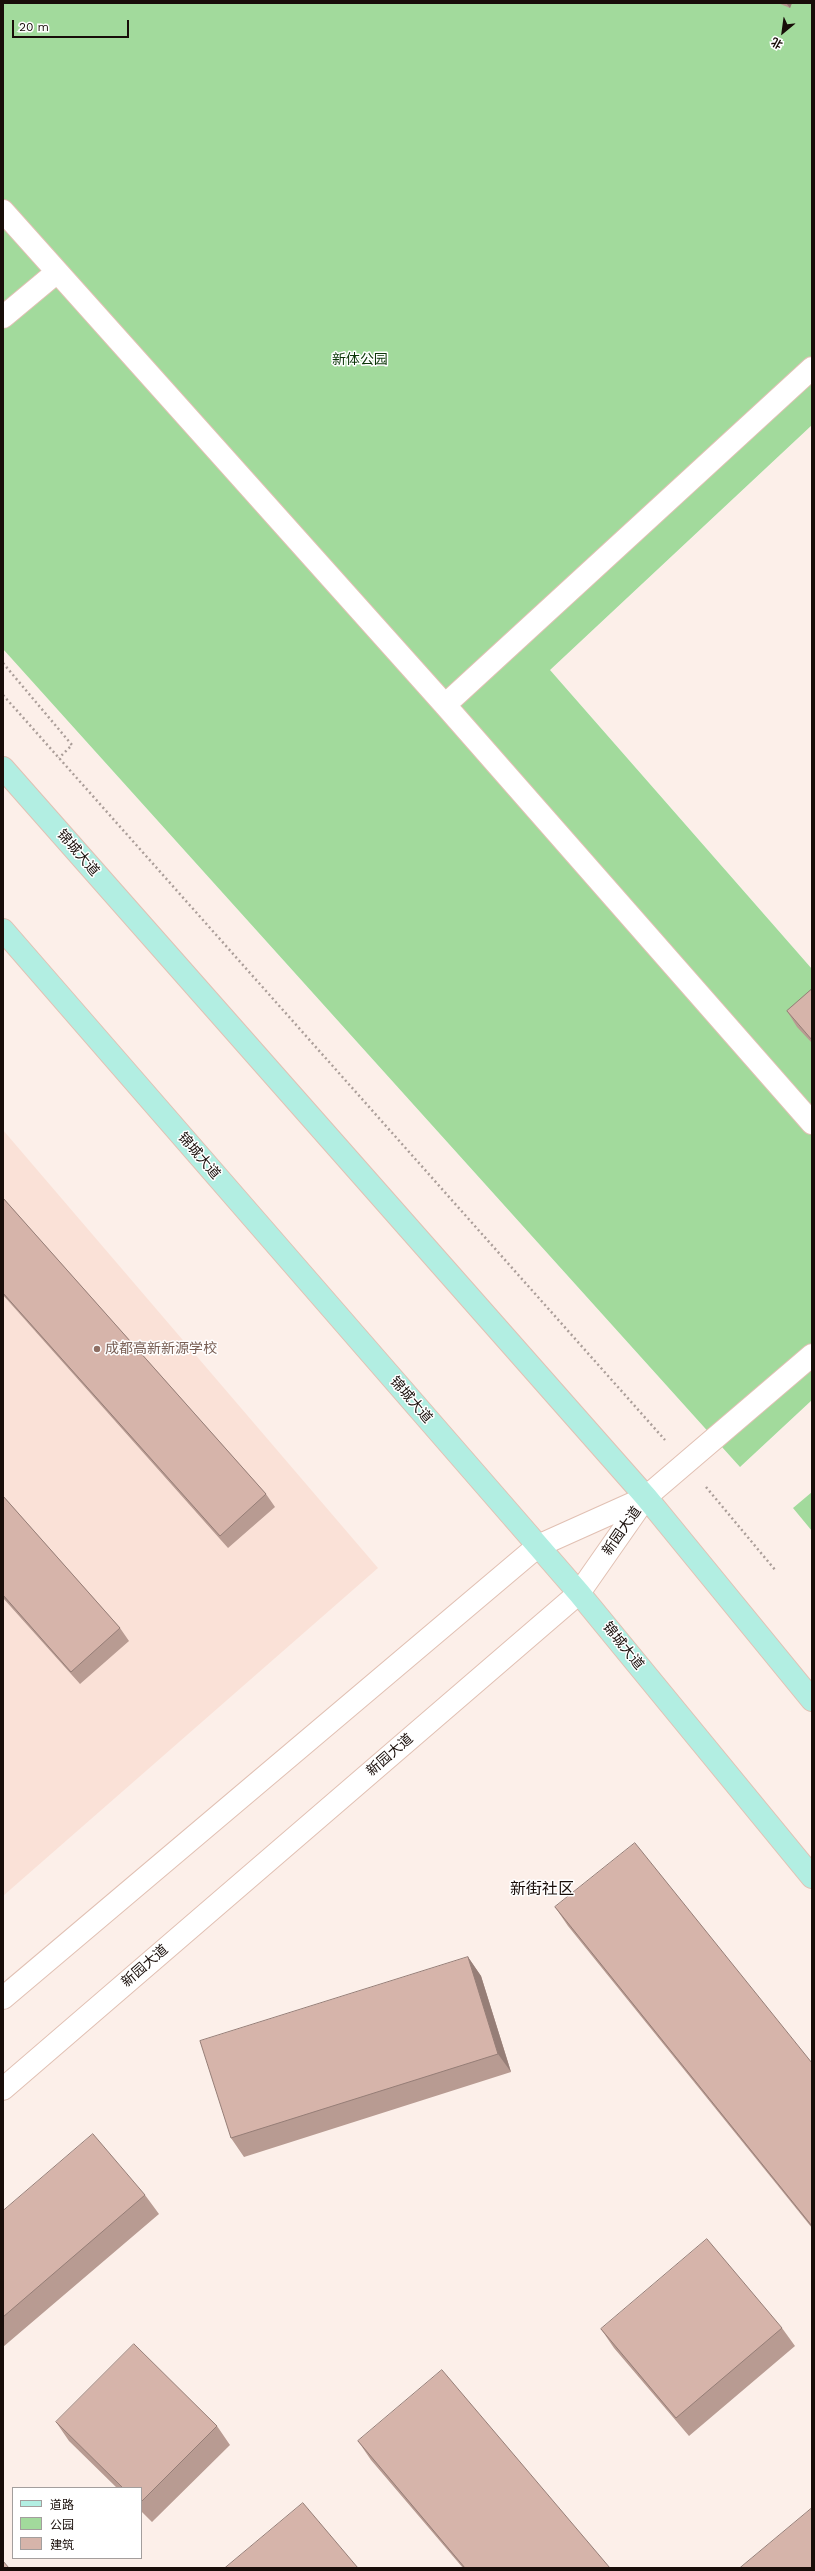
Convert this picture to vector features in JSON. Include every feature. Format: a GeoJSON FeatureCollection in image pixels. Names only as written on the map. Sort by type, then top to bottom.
{"type":"FeatureCollection","features":[{"type":"Feature","properties":{"kind":"main road","name":"锦城大道"},"geometry":{"type":"LineString","coordinates":[[3,768],[646,1497],[812,1700]]}},
{"type":"Feature","properties":{"kind":"main road","name":"锦城大道"},"geometry":{"type":"LineString","coordinates":[[3,930],[579,1593],[812,1877]]}},
{"type":"Feature","properties":{"kind":"street"},"geometry":{"type":"LineString","coordinates":[[3,211],[445,705],[812,1124]]}},
{"type":"Feature","properties":{"kind":"street"},"geometry":{"type":"LineString","coordinates":[[3,317],[57,272]]}},
{"type":"Feature","properties":{"kind":"street"},"geometry":{"type":"LineString","coordinates":[[445,705],[812,368]]}},
{"type":"Feature","properties":{"kind":"street"},"geometry":{"type":"LineString","coordinates":[[646,1497],[812,1355]]}},
{"type":"Feature","properties":{"kind":"street","name":"新园大道"},"geometry":{"type":"LineString","coordinates":[[3,1998],[538,1546],[646,1497]]}},
{"type":"Feature","properties":{"kind":"street","name":"新园大道"},"geometry":{"type":"LineString","coordinates":[[3,2089],[579,1593],[646,1497]]}},
{"type":"Feature","properties":{"kind":"path"},"geometry":{"type":"LineString","coordinates":[[3,663],[43,708],[72,745],[59,758]]}},
{"type":"Feature","properties":{"kind":"path"},"geometry":{"type":"LineString","coordinates":[[3,695],[685,1463],[776,1571]]}},
{"type":"Feature","properties":{"kind":"shaded area","name":"成都高新新源学校"},"geometry":{"type":"Polygon","coordinates":[[[3,1130],[378,1568],[3,1896],[3,1130]]]}},
{"type":"Feature","properties":{"kind":"green space","name":"新体公园"},"geometry":{"type":"Polygon","coordinates":[[[3,3],[812,3],[812,425],[550,670],[812,969],[812,1400],[740,1467],[3,649],[3,3]]]}},
{"type":"Feature","properties":{"kind":"green space"},"geometry":{"type":"Polygon","coordinates":[[[812,1492],[812,1531],[793,1508],[812,1492]]]}},
{"type":"Feature","properties":{"kind":"building"},"geometry":{"type":"Polygon","coordinates":[[[812,989],[812,1040],[787,1011],[812,989]]]}},
{"type":"Feature","properties":{"kind":"building"},"geometry":{"type":"Polygon","coordinates":[[[3,1198],[266,1494],[220,1536],[3,1293],[3,1198]]]}},
{"type":"Feature","properties":{"kind":"building"},"geometry":{"type":"Polygon","coordinates":[[[3,1496],[120,1628],[71,1672],[3,1595],[3,1496]]]}},
{"type":"Feature","properties":{"kind":"building"},"geometry":{"type":"Polygon","coordinates":[[[635,1843],[812,2063],[812,2226],[555,1907],[635,1843]]]}},
{"type":"Feature","properties":{"kind":"building"},"geometry":{"type":"Polygon","coordinates":[[[468,1957],[498,2054],[231,2138],[200,2041],[468,1957]]]}},
{"type":"Feature","properties":{"kind":"building"},"geometry":{"type":"Polygon","coordinates":[[[93,2134],[145,2195],[3,2317],[3,2211],[93,2134]]]}},
{"type":"Feature","properties":{"kind":"building"},"geometry":{"type":"Polygon","coordinates":[[[707,2239],[782,2328],[676,2418],[601,2329],[707,2239]]]}},
{"type":"Feature","properties":{"kind":"building"},"geometry":{"type":"Polygon","coordinates":[[[134,2344],[217,2426],[142,2501],[142,2487],[122,2487],[56,2422],[134,2344]]]}},
{"type":"Feature","properties":{"kind":"building"},"geometry":{"type":"Polygon","coordinates":[[[442,2370],[610,2568],[465,2568],[358,2441],[442,2370]]]}},
{"type":"Feature","properties":{"kind":"building"},"geometry":{"type":"Polygon","coordinates":[[[303,2503],[358,2568],[225,2568],[303,2503]]]}},
{"type":"Feature","properties":{"kind":"building"},"geometry":{"type":"Polygon","coordinates":[[[812,2508],[812,2568],[740,2568],[812,2508]]]}},
{"type":"Feature","properties":{"kind":"building"},"geometry":{"type":"Polygon","coordinates":[[[3,2561],[9,2568],[3,2568],[3,2561]]]}},
{"type":"Feature","properties":{"kind":"place","name":"成都高新新源学校"},"geometry":{"type":"Point","coordinates":[97,1349]}},
{"type":"Feature","properties":{"kind":"district","name":"新街社区"},"geometry":{"type":"Point","coordinates":[542,1889]}}]}
